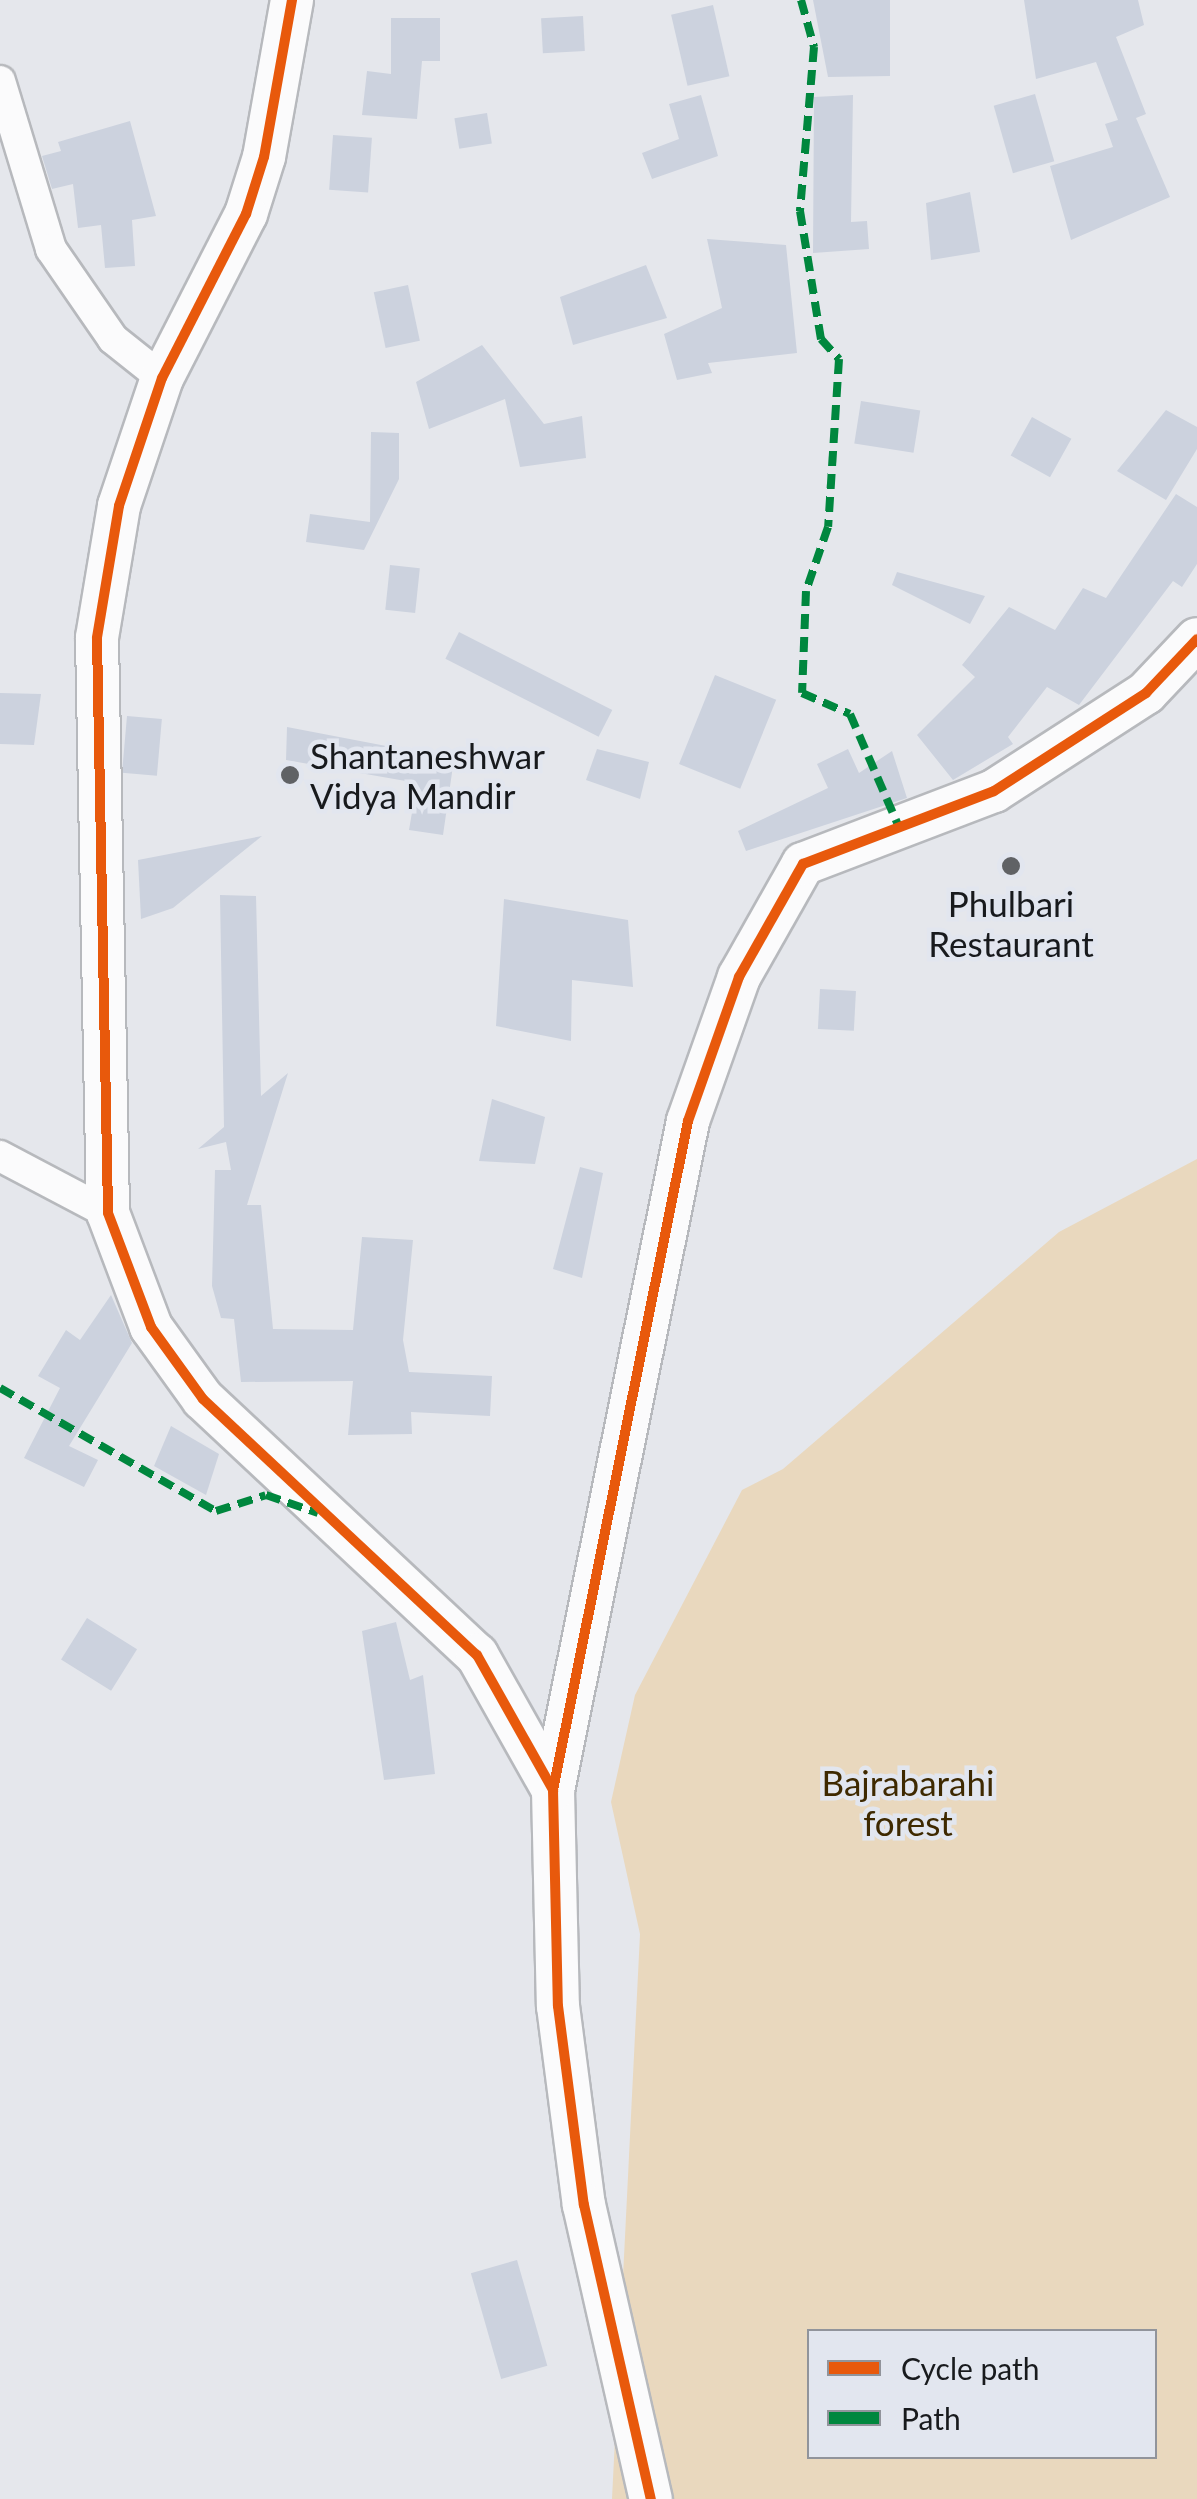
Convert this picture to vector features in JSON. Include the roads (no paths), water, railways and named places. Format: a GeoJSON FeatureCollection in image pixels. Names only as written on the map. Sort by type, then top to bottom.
{"type":"FeatureCollection","features":[{"type":"Feature","properties":{"kind":"street"},"geometry":{"type":"LineString","coordinates":[[292,0],[246,214],[162,378],[119,506],[98,638],[108,1212],[151,1327],[202,1399],[477,1655],[553,1790]]}},
{"type":"Feature","properties":{"kind":"street"},"geometry":{"type":"LineString","coordinates":[[0,81],[51,250],[113,340],[162,378]]}},
{"type":"Feature","properties":{"kind":"street"},"geometry":{"type":"LineString","coordinates":[[651,2499],[584,2205],[558,2006],[553,1790],[688,1121],[739,977],[803,864],[994,791],[1146,693],[1197,639]]}},
{"type":"Feature","properties":{"kind":"street"},"geometry":{"type":"LineString","coordinates":[[0,1156],[108,1212]]}},
{"type":"Feature","properties":{"kind":"place","name":"Shantaneshwar Vidya Mandir"},"geometry":{"type":"Point","coordinates":[290,775]}},
{"type":"Feature","properties":{"kind":"place","name":"Phulbari Restaurant"},"geometry":{"type":"Point","coordinates":[1011,866]}},
{"type":"Feature","properties":{"kind":"park label","name":"Bajrabarahi forest"},"geometry":{"type":"Point","coordinates":[908,1802]}}]}
